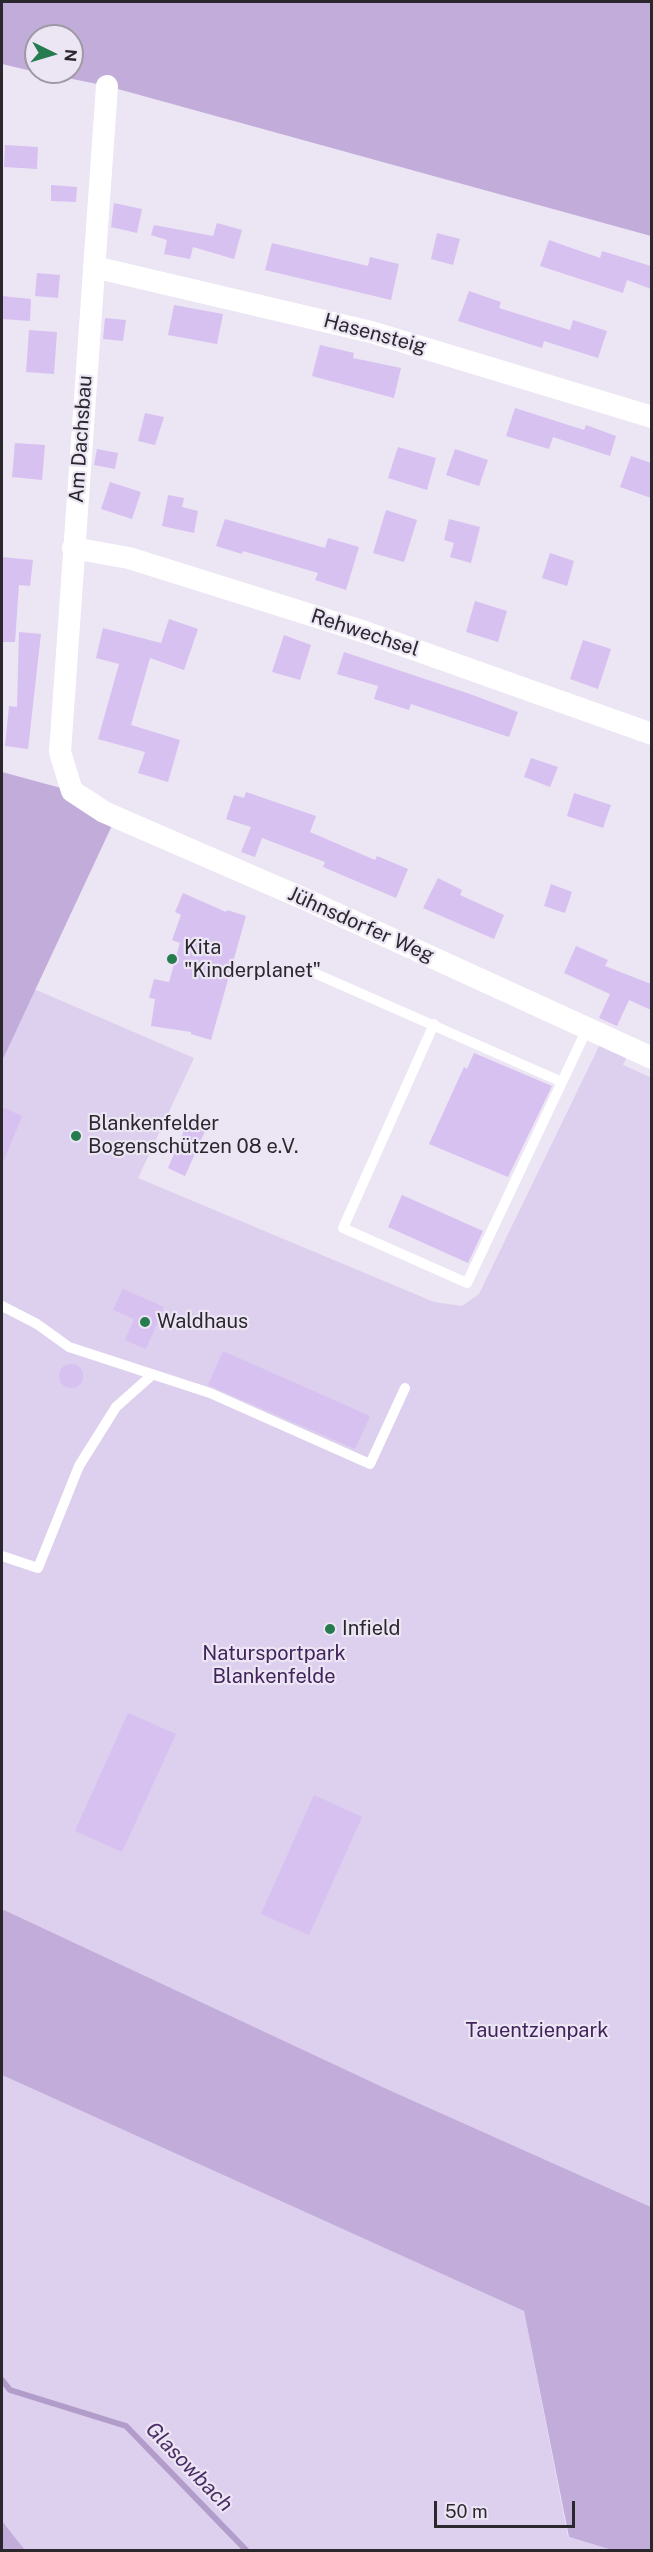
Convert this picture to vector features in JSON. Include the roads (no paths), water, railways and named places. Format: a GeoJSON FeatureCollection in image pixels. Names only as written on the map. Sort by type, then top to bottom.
{"type":"FeatureCollection","features":[{"type":"Feature","properties":{"kind":"street","name":"Am Dachsbau"},"geometry":{"type":"LineString","coordinates":[[72,790],[60,752],[107,87]]}},
{"type":"Feature","properties":{"kind":"street","name":"Hasensteig"},"geometry":{"type":"LineString","coordinates":[[94,267],[371,332],[651,417]]}},
{"type":"Feature","properties":{"kind":"street","name":"Rehwechsel"},"geometry":{"type":"LineString","coordinates":[[73,548],[129,558],[365,632],[651,734]]}},
{"type":"Feature","properties":{"kind":"street","name":"Jühnsdorfer Weg"},"geometry":{"type":"LineString","coordinates":[[72,790],[104,812],[309,901],[651,1058]]}},
{"type":"Feature","properties":{"kind":"lane"},"geometry":{"type":"LineString","coordinates":[[312,972],[562,1082]]}},
{"type":"Feature","properties":{"kind":"lane"},"geometry":{"type":"LineString","coordinates":[[434,1024],[343,1228],[468,1284],[587,1029]]}},
{"type":"Feature","properties":{"kind":"lane"},"geometry":{"type":"LineString","coordinates":[[2,1306],[37,1324],[69,1347],[210,1393],[370,1464],[405,1388]]}},
{"type":"Feature","properties":{"kind":"lane"},"geometry":{"type":"LineString","coordinates":[[2,1556],[38,1568],[79,1466],[116,1407],[152,1375]]}},
{"type":"Feature","properties":{"kind":"waterway","name":"Glasowbach"},"geometry":{"type":"LineString","coordinates":[[2,2380],[10,2390],[126,2426],[246,2550]]}},
{"type":"Feature","properties":{"kind":"place","name":"Kita \"Kinderplanet\""},"geometry":{"type":"Point","coordinates":[172,959]}},
{"type":"Feature","properties":{"kind":"place","name":"Blankenfelder Bogenschützen 08 e.V."},"geometry":{"type":"Point","coordinates":[76,1136]}},
{"type":"Feature","properties":{"kind":"place","name":"Waldhaus"},"geometry":{"type":"Point","coordinates":[145,1322]}},
{"type":"Feature","properties":{"kind":"place","name":"Infield"},"geometry":{"type":"Point","coordinates":[330,1629]}},
{"type":"Feature","properties":{"kind":"park label","name":"Natursportpark Blankenfelde"},"geometry":{"type":"Point","coordinates":[274,1666]}},
{"type":"Feature","properties":{"kind":"park label","name":"Tauentzienpark"},"geometry":{"type":"Point","coordinates":[537,2031]}}]}
